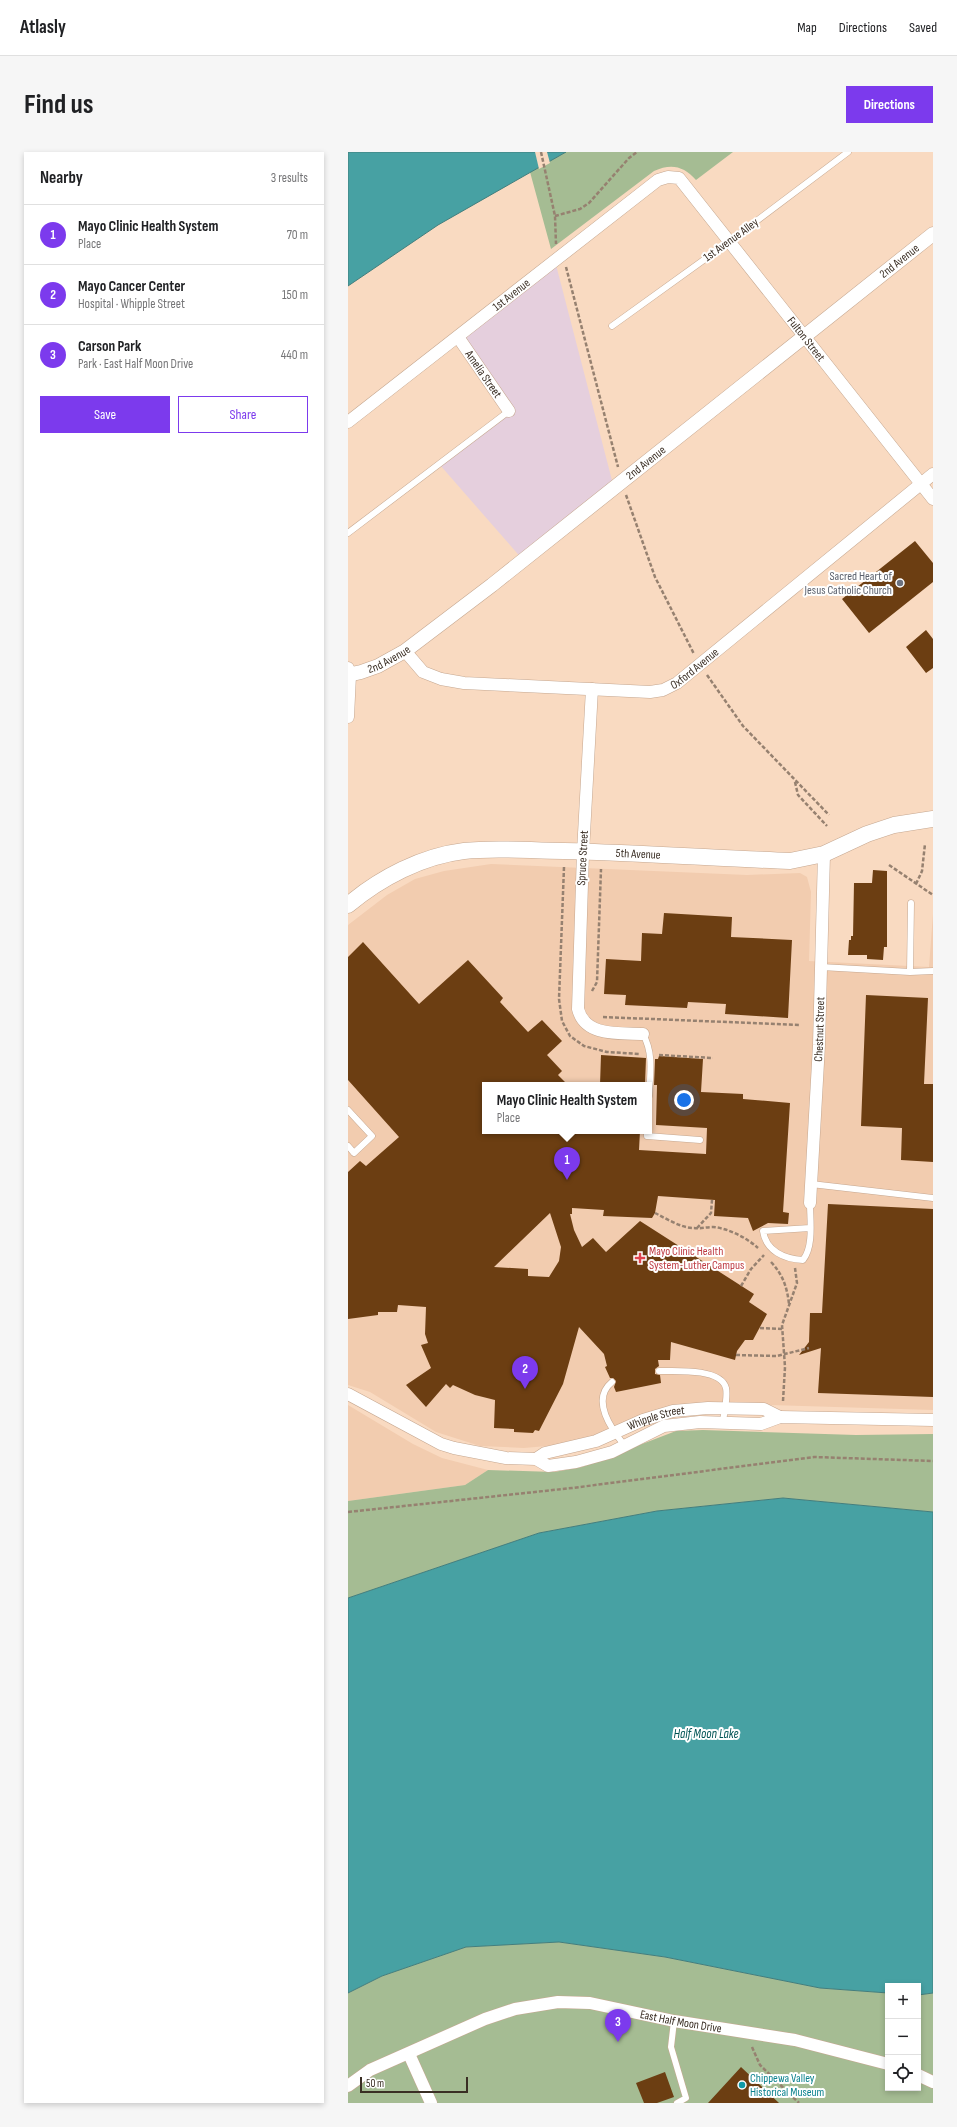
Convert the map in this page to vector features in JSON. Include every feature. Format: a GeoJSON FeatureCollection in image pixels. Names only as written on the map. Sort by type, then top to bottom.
{"type":"FeatureCollection","features":[{"type":"Feature","properties":{"kind":"main road","name":"5th Avenue"},"geometry":{"type":"LineString","coordinates":[[349,904],[390,876],[412,865],[463,851],[493,849],[790,861],[824,854],[867,834],[910,821],[933,819]]}},
{"type":"Feature","properties":{"kind":"street","name":"1st Avenue"},"geometry":{"type":"LineString","coordinates":[[348,422],[658,180],[668,177],[679,178]]}},
{"type":"Feature","properties":{"kind":"street","name":"Fulton Street"},"geometry":{"type":"LineString","coordinates":[[679,178],[933,500]]}},
{"type":"Feature","properties":{"kind":"street","name":"2nd Avenue"},"geometry":{"type":"LineString","coordinates":[[349,672],[378,666],[405,651],[622,482],[933,234]]}},
{"type":"Feature","properties":{"kind":"street","name":"Amelia Street"},"geometry":{"type":"LineString","coordinates":[[458,337],[509,411]]}},
{"type":"Feature","properties":{"kind":"street","name":"Oxford Avenue"},"geometry":{"type":"LineString","coordinates":[[405,651],[423,672],[441,679],[464,683],[592,690],[650,692],[663,690],[677,683],[933,474]]}},
{"type":"Feature","properties":{"kind":"street"},"geometry":{"type":"LineString","coordinates":[[348,717],[349,672]]}},
{"type":"Feature","properties":{"kind":"street","name":"Spruce Street"},"geometry":{"type":"LineString","coordinates":[[592,690],[583,852],[577,1003],[579,1015],[585,1024],[600,1031],[643,1034]]}},
{"type":"Feature","properties":{"kind":"street","name":"Chestnut Street"},"geometry":{"type":"LineString","coordinates":[[810,1203],[819,1045],[824,854]]}},
{"type":"Feature","properties":{"kind":"street","name":"Whipple Street"},"geometry":{"type":"LineString","coordinates":[[348,1394],[441,1444],[506,1458],[536,1459],[548,1466],[562,1465],[594,1457],[624,1446],[664,1426],[700,1422],[723,1422],[743,1425],[761,1424],[780,1417],[933,1420]]}},
{"type":"Feature","properties":{"kind":"street","name":"Whipple Street"},"geometry":{"type":"LineString","coordinates":[[536,1459],[545,1453],[590,1443],[659,1414],[692,1409],[725,1408],[764,1409],[780,1417]]}},
{"type":"Feature","properties":{"kind":"street","name":"East Half Moon Drive"},"geometry":{"type":"LineString","coordinates":[[348,2086],[370,2070],[493,2017],[515,2009],[558,2002],[590,2003],[674,2021],[819,2045],[885,2063]]}},
{"type":"Feature","properties":{"kind":"street"},"geometry":{"type":"LineString","coordinates":[[409,2054],[431,2103]]}},
{"type":"Feature","properties":{"kind":"street"},"geometry":{"type":"LineString","coordinates":[[921,2076],[933,2082]]}},
{"type":"Feature","properties":{"kind":"lane","name":"1st Avenue Alley"},"geometry":{"type":"LineString","coordinates":[[612,326],[730,241],[848,152]]}},
{"type":"Feature","properties":{"kind":"lane"},"geometry":{"type":"LineString","coordinates":[[348,533],[509,411]]}},
{"type":"Feature","properties":{"kind":"lane"},"geometry":{"type":"LineString","coordinates":[[910,972],[911,903]]}},
{"type":"Feature","properties":{"kind":"lane"},"geometry":{"type":"LineString","coordinates":[[821,967],[910,972],[933,971]]}},
{"type":"Feature","properties":{"kind":"lane"},"geometry":{"type":"LineString","coordinates":[[643,1034],[650,1046],[650,1082]]}},
{"type":"Feature","properties":{"kind":"lane"},"geometry":{"type":"LineString","coordinates":[[348,1110],[372,1136],[354,1153],[348,1146]]}},
{"type":"Feature","properties":{"kind":"lane"},"geometry":{"type":"LineString","coordinates":[[647,1134],[647,1136],[700,1140]]}},
{"type":"Feature","properties":{"kind":"lane"},"geometry":{"type":"LineString","coordinates":[[811,1184],[933,1198]]}},
{"type":"Feature","properties":{"kind":"lane"},"geometry":{"type":"LineString","coordinates":[[810,1203],[810,1228],[806,1256],[803,1260],[793,1260],[772,1250],[766,1244],[763,1231],[810,1228]]}},
{"type":"Feature","properties":{"kind":"lane"},"geometry":{"type":"LineString","coordinates":[[659,1370],[686,1371],[717,1376],[726,1388],[723,1422]]}},
{"type":"Feature","properties":{"kind":"lane"},"geometry":{"type":"LineString","coordinates":[[612,1382],[603,1394],[604,1411],[614,1433],[624,1446]]}},
{"type":"Feature","properties":{"kind":"lane"},"geometry":{"type":"LineString","coordinates":[[674,2021],[671,2047],[686,2098],[677,2103]]}},
{"type":"Feature","properties":{"kind":"path"},"geometry":{"type":"LineString","coordinates":[[541,152],[556,216],[555,241],[568,274],[622,482],[655,577],[695,656]]}},
{"type":"Feature","properties":{"kind":"path"},"geometry":{"type":"LineString","coordinates":[[556,216],[580,209],[589,203],[629,158],[637,152]]}},
{"type":"Feature","properties":{"kind":"path"},"geometry":{"type":"LineString","coordinates":[[706,673],[743,726],[829,815]]}},
{"type":"Feature","properties":{"kind":"path"},"geometry":{"type":"LineString","coordinates":[[794,780],[798,795],[827,826]]}},
{"type":"Feature","properties":{"kind":"path"},"geometry":{"type":"LineString","coordinates":[[916,884],[922,872],[925,844]]}},
{"type":"Feature","properties":{"kind":"path"},"geometry":{"type":"LineString","coordinates":[[889,865],[933,896]]}},
{"type":"Feature","properties":{"kind":"path"},"geometry":{"type":"LineString","coordinates":[[564,867],[559,999],[562,1021],[570,1036],[577,1042],[589,1048],[607,1052],[713,1058]]}},
{"type":"Feature","properties":{"kind":"path"},"geometry":{"type":"LineString","coordinates":[[591,996],[597,982],[601,869]]}},
{"type":"Feature","properties":{"kind":"path"},"geometry":{"type":"LineString","coordinates":[[600,1017],[800,1025]]}},
{"type":"Feature","properties":{"kind":"path"},"geometry":{"type":"LineString","coordinates":[[697,1228],[711,1213],[712,1200]]}},
{"type":"Feature","properties":{"kind":"path"},"geometry":{"type":"LineString","coordinates":[[656,1213],[673,1222],[697,1228],[714,1227],[743,1238],[764,1255],[779,1271],[785,1282],[789,1304]]}},
{"type":"Feature","properties":{"kind":"path"},"geometry":{"type":"LineString","coordinates":[[741,1286],[751,1269],[764,1255]]}},
{"type":"Feature","properties":{"kind":"path"},"geometry":{"type":"LineString","coordinates":[[783,1401],[785,1367],[782,1328],[797,1283],[798,1276],[793,1260]]}},
{"type":"Feature","properties":{"kind":"path"},"geometry":{"type":"LineString","coordinates":[[760,1328],[782,1328]]}},
{"type":"Feature","properties":{"kind":"path"},"geometry":{"type":"LineString","coordinates":[[736,1356],[777,1356],[809,1348]]}},
{"type":"Feature","properties":{"kind":"path"},"geometry":{"type":"LineString","coordinates":[[348,1512],[572,1488],[814,1457],[933,1461]]}},
{"type":"Feature","properties":{"kind":"path"},"geometry":{"type":"LineString","coordinates":[[747,2033],[760,2065],[799,2103]]}},
{"type":"Feature","properties":{"kind":"shaded area"},"geometry":{"type":"Polygon","coordinates":[[[555,261],[614,488],[523,560],[440,465],[508,411],[458,337],[555,261]]]}},
{"type":"Feature","properties":{"kind":"shaded area","name":"Mayo Clinic Health System-Luther Campus"},"geometry":{"type":"Polygon","coordinates":[[[491,864],[747,875],[800,873],[807,877],[811,892],[809,961],[929,967],[933,914],[933,1410],[709,1403],[587,1439],[558,1445],[524,1448],[480,1446],[436,1432],[370,1392],[348,1385],[348,925],[387,895],[415,879],[444,871],[491,864]]]}},
{"type":"Feature","properties":{"kind":"shaded area"},"geometry":{"type":"Polygon","coordinates":[[[348,1405],[413,1444],[442,1458],[488,1470],[465,1485],[348,1501],[348,1405]]]}},
{"type":"Feature","properties":{"kind":"green space"},"geometry":{"type":"Polygon","coordinates":[[[566,152],[733,152],[696,180],[687,172],[677,167],[666,167],[654,171],[551,249],[530,172],[566,152]]]}},
{"type":"Feature","properties":{"kind":"green space"},"geometry":{"type":"Polygon","coordinates":[[[703,1430],[856,1435],[933,1434],[933,1512],[783,1498],[657,1511],[539,1533],[348,1598],[348,1501],[465,1485],[488,1470],[554,1472],[582,1467],[676,1431],[703,1430]]]}},
{"type":"Feature","properties":{"kind":"green space"},"geometry":{"type":"Polygon","coordinates":[[[559,1942],[665,1957],[820,1988],[885,1993],[885,2091],[921,2091],[921,1995],[933,1993],[933,2103],[348,2103],[348,1993],[382,1976],[466,1947],[559,1942]]]}},
{"type":"Feature","properties":{"kind":"water"},"geometry":{"type":"Polygon","coordinates":[[[348,152],[566,152],[438,225],[348,286],[348,152]]]}},
{"type":"Feature","properties":{"kind":"water","name":"Half Moon Lake"},"geometry":{"type":"Polygon","coordinates":[[[783,1498],[933,1512],[933,1993],[921,1995],[921,1983],[885,1983],[885,1993],[820,1988],[665,1957],[559,1942],[466,1947],[382,1976],[348,1993],[348,1598],[539,1533],[657,1511],[783,1498]]]}},
{"type":"Feature","properties":{"kind":"pier"},"geometry":{"type":"Polygon","coordinates":[[[535,152],[547,152],[550,163],[539,169],[535,152]]]}},
{"type":"Feature","properties":{"kind":"building"},"geometry":{"type":"Polygon","coordinates":[[[915,541],[933,563],[933,582],[869,633],[842,599],[915,541]]]}},
{"type":"Feature","properties":{"kind":"building"},"geometry":{"type":"Polygon","coordinates":[[[926,630],[933,639],[933,668],[926,673],[906,647],[926,630]]]}},
{"type":"Feature","properties":{"kind":"building"},"geometry":{"type":"Polygon","coordinates":[[[873,870],[887,871],[887,947],[884,947],[883,960],[867,959],[867,955],[848,955],[849,940],[851,940],[851,936],[853,936],[854,883],[872,883],[873,870]]]}},
{"type":"Feature","properties":{"kind":"building"},"geometry":{"type":"Polygon","coordinates":[[[664,913],[732,917],[731,937],[792,940],[788,1018],[725,1014],[726,1004],[688,1002],[687,1008],[625,1005],[626,995],[604,994],[606,959],[641,961],[642,933],[662,934],[664,913]]]}},
{"type":"Feature","properties":{"kind":"building"},"geometry":{"type":"Polygon","coordinates":[[[363,942],[419,1004],[468,960],[503,998],[500,1002],[528,1032],[542,1020],[562,1041],[547,1055],[562,1071],[558,1075],[565,1082],[482,1082],[482,1134],[640,1134],[639,1150],[706,1154],[707,1128],[656,1125],[657,1085],[654,1085],[655,1059],[658,1059],[659,1056],[703,1059],[701,1092],[743,1094],[743,1099],[790,1103],[783,1212],[789,1213],[788,1224],[768,1223],[753,1231],[748,1218],[714,1216],[715,1200],[658,1196],[655,1213],[652,1218],[603,1216],[604,1210],[572,1208],[572,1214],[570,1214],[574,1230],[582,1247],[593,1238],[606,1252],[640,1221],[754,1294],[749,1302],[767,1314],[753,1340],[745,1340],[737,1351],[735,1360],[671,1342],[670,1360],[658,1360],[659,1366],[655,1369],[655,1374],[660,1375],[661,1383],[616,1392],[614,1387],[616,1381],[613,1378],[610,1378],[605,1367],[607,1366],[604,1354],[579,1327],[563,1384],[539,1431],[535,1430],[533,1433],[514,1432],[514,1429],[494,1428],[495,1400],[475,1395],[453,1385],[450,1388],[446,1384],[426,1407],[406,1385],[431,1368],[421,1345],[428,1343],[425,1334],[426,1307],[398,1305],[397,1312],[378,1312],[378,1315],[348,1319],[348,1172],[360,1161],[366,1166],[399,1137],[348,1080],[348,957],[363,942]],[[550,1213],[494,1267],[528,1269],[528,1276],[549,1277],[559,1261],[561,1247],[550,1213]]]}},
{"type":"Feature","properties":{"kind":"building"},"geometry":{"type":"Polygon","coordinates":[[[866,995],[928,998],[924,1084],[933,1084],[933,1162],[901,1160],[902,1128],[861,1126],[866,995]]]}},
{"type":"Feature","properties":{"kind":"building"},"geometry":{"type":"Polygon","coordinates":[[[601,1055],[646,1058],[645,1082],[600,1082],[601,1055]]]}},
{"type":"Feature","properties":{"kind":"building"},"geometry":{"type":"Polygon","coordinates":[[[828,1204],[933,1209],[933,1397],[818,1393],[821,1348],[799,1355],[809,1342],[810,1313],[822,1313],[828,1204]]]}},
{"type":"Feature","properties":{"kind":"building","name":"Chippewa Valley Historical Museum"},"geometry":{"type":"Polygon","coordinates":[[[741,2067],[779,2103],[708,2103],[741,2067]]]}},
{"type":"Feature","properties":{"kind":"building"},"geometry":{"type":"Polygon","coordinates":[[[665,2072],[674,2097],[657,2103],[644,2103],[636,2083],[665,2072]]]}},
{"type":"Feature","properties":{"kind":"place","name":"Sacred Heart of Jesus Catholic Church"},"geometry":{"type":"Point","coordinates":[900,583]}},
{"type":"Feature","properties":{"kind":"place","name":"Mayo Clinic Health System"},"geometry":{"type":"Point","coordinates":[567,1180]}},
{"type":"Feature","properties":{"kind":"place","name":"Mayo Clinic Health System-Luther Campus"},"geometry":{"type":"Point","coordinates":[640,1258]}},
{"type":"Feature","properties":{"kind":"place","name":"Mayo Cancer Center"},"geometry":{"type":"Point","coordinates":[525,1389]}},
{"type":"Feature","properties":{"kind":"place","name":"Carson Park"},"geometry":{"type":"Point","coordinates":[618,2042]}},
{"type":"Feature","properties":{"kind":"place","name":"Chippewa Valley Historical Museum"},"geometry":{"type":"Point","coordinates":[742,2085]}}]}
